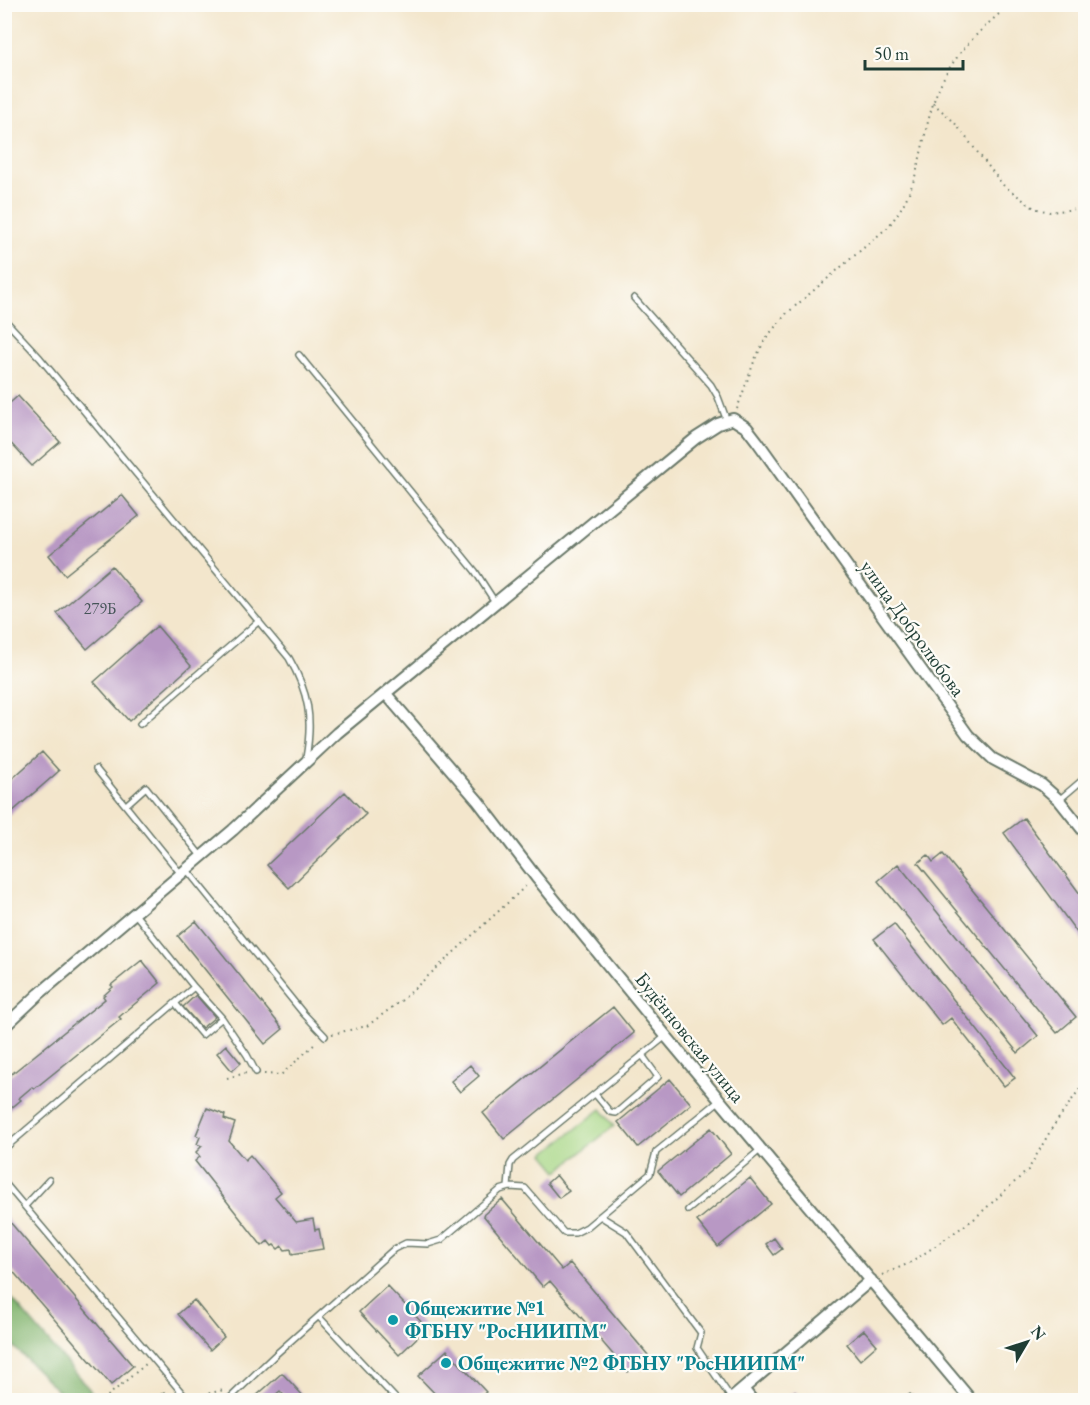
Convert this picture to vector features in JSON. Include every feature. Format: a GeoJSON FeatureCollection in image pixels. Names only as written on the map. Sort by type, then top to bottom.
{"type":"FeatureCollection","features":[{"type":"Feature","properties":{"kind":"street"},"geometry":{"type":"LineString","coordinates":[[4,1027],[39,994],[202,857],[337,733],[696,438],[718,424],[730,420]]}},
{"type":"Feature","properties":{"kind":"street","name":"улица Добролюбова"},"geometry":{"type":"LineString","coordinates":[[730,420],[747,428],[758,441],[968,735],[993,759],[1042,785],[1059,800],[1086,834]]}},
{"type":"Feature","properties":{"kind":"street","name":"Будённовская улица"},"geometry":{"type":"LineString","coordinates":[[386,694],[478,801],[536,877],[719,1101],[971,1401]]}},
{"type":"Feature","properties":{"kind":"street"},"geometry":{"type":"LineString","coordinates":[[731,1400],[871,1280]]}},
{"type":"Feature","properties":{"kind":"street"},"geometry":{"type":"LineString","coordinates":[[744,1390],[752,1401]]}},
{"type":"Feature","properties":{"kind":"lane"},"geometry":{"type":"LineString","coordinates":[[634,298],[711,386],[730,420]]}},
{"type":"Feature","properties":{"kind":"lane"},"geometry":{"type":"LineString","coordinates":[[4,319],[40,358],[289,658],[301,679],[311,722],[305,763]]}},
{"type":"Feature","properties":{"kind":"lane"},"geometry":{"type":"LineString","coordinates":[[299,355],[475,571],[496,603]]}},
{"type":"Feature","properties":{"kind":"lane"},"geometry":{"type":"LineString","coordinates":[[140,724],[259,621]]}},
{"type":"Feature","properties":{"kind":"lane"},"geometry":{"type":"LineString","coordinates":[[96,769],[325,1036]]}},
{"type":"Feature","properties":{"kind":"lane"},"geometry":{"type":"LineString","coordinates":[[1059,800],[1086,777]]}},
{"type":"Feature","properties":{"kind":"lane"},"geometry":{"type":"LineString","coordinates":[[126,805],[146,787],[202,857]]}},
{"type":"Feature","properties":{"kind":"lane"},"geometry":{"type":"LineString","coordinates":[[135,914],[222,1018],[247,1054],[256,1072]]}},
{"type":"Feature","properties":{"kind":"lane"},"geometry":{"type":"LineString","coordinates":[[4,1149],[194,987]]}},
{"type":"Feature","properties":{"kind":"lane"},"geometry":{"type":"LineString","coordinates":[[175,1003],[202,1035],[222,1018]]}},
{"type":"Feature","properties":{"kind":"lane"},"geometry":{"type":"LineString","coordinates":[[508,1187],[510,1165],[513,1160],[666,1036]]}},
{"type":"Feature","properties":{"kind":"lane"},"geometry":{"type":"LineString","coordinates":[[595,1094],[613,1114],[632,1100],[658,1077],[642,1056]]}},
{"type":"Feature","properties":{"kind":"lane"},"geometry":{"type":"LineString","coordinates":[[228,1401],[394,1249],[406,1243],[428,1244],[441,1240],[500,1190],[508,1187],[525,1188],[564,1233],[575,1233],[587,1227],[650,1174],[656,1152],[719,1101]]}},
{"type":"Feature","properties":{"kind":"lane"},"geometry":{"type":"LineString","coordinates":[[687,1210],[760,1150]]}},
{"type":"Feature","properties":{"kind":"lane"},"geometry":{"type":"LineString","coordinates":[[25,1206],[49,1180]]}},
{"type":"Feature","properties":{"kind":"lane"},"geometry":{"type":"LineString","coordinates":[[4,1182],[188,1400]]}},
{"type":"Feature","properties":{"kind":"lane"},"geometry":{"type":"LineString","coordinates":[[600,1216],[626,1232],[681,1303],[701,1333],[697,1348],[731,1400]]}},
{"type":"Feature","properties":{"kind":"lane"},"geometry":{"type":"LineString","coordinates":[[319,1317],[397,1401]]}},
{"type":"Feature","properties":{"kind":"path"},"geometry":{"type":"LineString","coordinates":[[730,420],[754,359],[765,338],[786,315],[888,227],[902,210],[913,188],[933,103],[952,62],[979,32],[1011,4]]}},
{"type":"Feature","properties":{"kind":"path"},"geometry":{"type":"LineString","coordinates":[[933,103],[954,122],[1003,185],[1034,208],[1049,212],[1086,208]]}},
{"type":"Feature","properties":{"kind":"path"},"geometry":{"type":"LineString","coordinates":[[226,1078],[240,1073],[256,1072],[282,1075],[325,1036],[367,1026],[402,1000],[536,877]]}},
{"type":"Feature","properties":{"kind":"path"},"geometry":{"type":"LineString","coordinates":[[871,1280],[912,1262],[974,1219],[1028,1170],[1052,1128],[1086,1080]]}},
{"type":"Feature","properties":{"kind":"path"},"geometry":{"type":"LineString","coordinates":[[103,1401],[153,1358]]}},
{"type":"Feature","properties":{"kind":"path"},"geometry":{"type":"LineString","coordinates":[[188,1400],[214,1392],[239,1390]]}},
{"type":"Feature","properties":{"kind":"green space"},"geometry":{"type":"Polygon","coordinates":[[[601,1109],[614,1126],[558,1171],[544,1154],[601,1109]]]}},
{"type":"Feature","properties":{"kind":"green space"},"geometry":{"type":"Polygon","coordinates":[[[5,1291],[96,1397],[91,1400],[67,1400],[5,1338],[5,1291]]]}},
{"type":"Feature","properties":{"kind":"building"},"geometry":{"type":"Polygon","coordinates":[[[18,396],[60,442],[32,466],[4,436],[4,408],[18,396]]]}},
{"type":"Feature","properties":{"kind":"building"},"geometry":{"type":"Polygon","coordinates":[[[122,495],[139,516],[65,575],[49,555],[122,495]]]}},
{"type":"Feature","properties":{"kind":"building"},"geometry":{"type":"Polygon","coordinates":[[[112,566],[142,602],[87,649],[57,613],[112,566]]]}},
{"type":"Feature","properties":{"kind":"building"},"geometry":{"type":"Polygon","coordinates":[[[157,626],[191,666],[129,721],[94,682],[157,626]]]}},
{"type":"Feature","properties":{"kind":"building"},"geometry":{"type":"Polygon","coordinates":[[[42,752],[59,771],[4,819],[4,786],[42,752]]]}},
{"type":"Feature","properties":{"kind":"building"},"geometry":{"type":"Polygon","coordinates":[[[345,792],[366,814],[289,888],[267,865],[345,792]]]}},
{"type":"Feature","properties":{"kind":"building"},"geometry":{"type":"Polygon","coordinates":[[[1024,818],[1086,902],[1086,945],[1004,833],[1024,818]]]}},
{"type":"Feature","properties":{"kind":"building"},"geometry":{"type":"Polygon","coordinates":[[[943,854],[1076,1017],[1057,1033],[918,863],[928,855],[933,862],[943,854]]]}},
{"type":"Feature","properties":{"kind":"building"},"geometry":{"type":"Polygon","coordinates":[[[898,864],[1038,1036],[1018,1053],[878,881],[898,864]]]}},
{"type":"Feature","properties":{"kind":"building"},"geometry":{"type":"Polygon","coordinates":[[[196,921],[283,1029],[265,1044],[178,936],[196,921]]]}},
{"type":"Feature","properties":{"kind":"building"},"geometry":{"type":"Polygon","coordinates":[[[894,924],[1015,1078],[1004,1086],[951,1018],[942,1025],[874,939],[894,924]]]}},
{"type":"Feature","properties":{"kind":"building"},"geometry":{"type":"Polygon","coordinates":[[[142,960],[160,983],[119,1017],[121,1019],[34,1089],[32,1087],[9,1110],[4,1109],[4,1080],[105,999],[103,996],[113,987],[111,985],[142,960]]]}},
{"type":"Feature","properties":{"kind":"building"},"geometry":{"type":"Polygon","coordinates":[[[196,995],[215,1017],[202,1028],[183,1007],[196,995]]]}},
{"type":"Feature","properties":{"kind":"building"},"geometry":{"type":"Polygon","coordinates":[[[613,1007],[634,1033],[504,1139],[483,1113],[613,1007]]]}},
{"type":"Feature","properties":{"kind":"building"},"geometry":{"type":"Polygon","coordinates":[[[226,1045],[241,1063],[232,1071],[217,1053],[226,1045]]]}},
{"type":"Feature","properties":{"kind":"building"},"geometry":{"type":"Polygon","coordinates":[[[470,1065],[479,1076],[460,1092],[451,1081],[470,1065]]]}},
{"type":"Feature","properties":{"kind":"building"},"geometry":{"type":"Polygon","coordinates":[[[670,1079],[691,1104],[638,1147],[618,1122],[670,1079]]]}},
{"type":"Feature","properties":{"kind":"building"},"geometry":{"type":"Polygon","coordinates":[[[207,1108],[225,1115],[224,1119],[235,1123],[229,1141],[245,1160],[250,1155],[281,1192],[275,1197],[296,1222],[313,1219],[315,1230],[319,1229],[323,1249],[292,1254],[291,1249],[285,1250],[282,1246],[278,1249],[268,1241],[262,1246],[195,1161],[200,1157],[196,1152],[202,1146],[197,1144],[200,1137],[196,1135],[207,1108]]]}},
{"type":"Feature","properties":{"kind":"building"},"geometry":{"type":"Polygon","coordinates":[[[711,1128],[731,1154],[679,1197],[658,1171],[711,1128]]]}},
{"type":"Feature","properties":{"kind":"building"},"geometry":{"type":"Polygon","coordinates":[[[556,1175],[569,1191],[559,1198],[547,1183],[556,1175]]]}},
{"type":"Feature","properties":{"kind":"building"},"geometry":{"type":"Polygon","coordinates":[[[750,1178],[771,1204],[718,1247],[697,1221],[750,1178]]]}},
{"type":"Feature","properties":{"kind":"building"},"geometry":{"type":"Polygon","coordinates":[[[502,1199],[562,1270],[570,1263],[648,1355],[628,1372],[550,1281],[543,1287],[483,1215],[502,1199]]]}},
{"type":"Feature","properties":{"kind":"building"},"geometry":{"type":"Polygon","coordinates":[[[4,1215],[133,1366],[111,1385],[4,1261],[4,1215]]]}},
{"type":"Feature","properties":{"kind":"building"},"geometry":{"type":"Polygon","coordinates":[[[774,1238],[782,1249],[774,1255],[766,1244],[774,1238]]]}},
{"type":"Feature","properties":{"kind":"building","name":"Общежитие №1 ФГБНУ \"РосНИИПМ\""},"geometry":{"type":"Polygon","coordinates":[[[387,1286],[427,1328],[399,1355],[359,1312],[387,1286]]]}},
{"type":"Feature","properties":{"kind":"building"},"geometry":{"type":"Polygon","coordinates":[[[194,1300],[224,1337],[210,1350],[178,1314],[194,1300]]]}},
{"type":"Feature","properties":{"kind":"building"},"geometry":{"type":"Polygon","coordinates":[[[864,1330],[877,1345],[860,1360],[847,1344],[864,1330]]]}},
{"type":"Feature","properties":{"kind":"building","name":"Общежитие №2 ФГБНУ \"РосНИИПМ\""},"geometry":{"type":"Polygon","coordinates":[[[447,1350],[486,1392],[477,1400],[441,1400],[418,1376],[447,1350]]]}},
{"type":"Feature","properties":{"kind":"building"},"geometry":{"type":"Polygon","coordinates":[[[282,1373],[307,1400],[288,1400],[280,1391],[269,1400],[258,1400],[255,1397],[282,1373]]]}},
{"type":"Feature","properties":{"kind":"building"},"geometry":{"type":"Polygon","coordinates":[[[795,1391],[803,1400],[782,1400],[795,1391]]]}},
{"type":"Feature","properties":{"kind":"building"},"geometry":{"type":"Polygon","coordinates":[[[164,1392],[172,1400],[154,1400],[164,1392]]]}},
{"type":"Feature","properties":{"kind":"building"},"geometry":{"type":"Polygon","coordinates":[[[910,1394],[915,1400],[902,1400],[910,1394]]]}},
{"type":"Feature","properties":{"kind":"place","name":"Общежитие №1 ФГБНУ \"РосНИИПМ\""},"geometry":{"type":"Point","coordinates":[393,1320]}},
{"type":"Feature","properties":{"kind":"place","name":"Общежитие №2 ФГБНУ \"РосНИИПМ\""},"geometry":{"type":"Point","coordinates":[446,1363]}}]}
